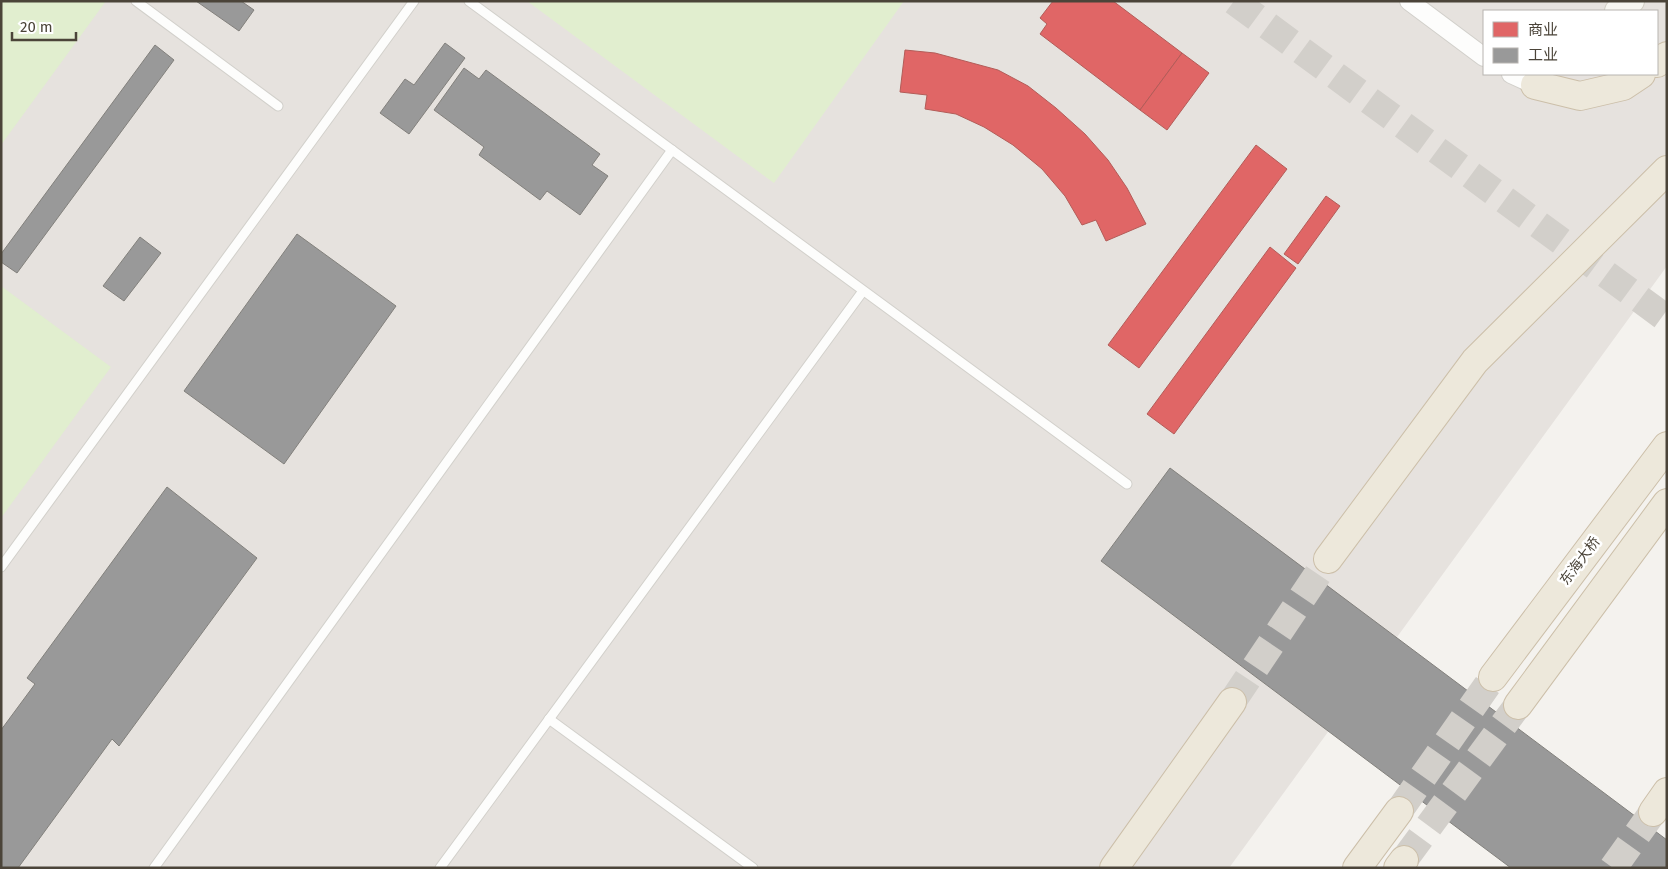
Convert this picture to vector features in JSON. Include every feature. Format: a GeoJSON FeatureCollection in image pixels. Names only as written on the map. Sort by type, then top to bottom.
{"type":"FeatureCollection","features":[{"type":"Feature","properties":{"kind":"highway"},"geometry":{"type":"LineString","coordinates":[[1531,77],[1580,96],[1623,86],[1640,75]]}},
{"type":"Feature","properties":{"kind":"highway"},"geometry":{"type":"LineString","coordinates":[[1328,559],[1475,361],[1667,170]]}},
{"type":"Feature","properties":{"kind":"highway","name":"东海大桥"},"geometry":{"type":"LineString","coordinates":[[1493,676],[1667,446]]}},
{"type":"Feature","properties":{"kind":"highway"},"geometry":{"type":"LineString","coordinates":[[1518,705],[1667,503]]}},
{"type":"Feature","properties":{"kind":"highway"},"geometry":{"type":"LineString","coordinates":[[1114,868],[1232,702]]}},
{"type":"Feature","properties":{"kind":"highway"},"geometry":{"type":"LineString","coordinates":[[1357,868],[1399,811]]}},
{"type":"Feature","properties":{"kind":"main road"},"geometry":{"type":"LineString","coordinates":[[1618,10],[1632,1]]}},
{"type":"Feature","properties":{"kind":"street"},"geometry":{"type":"LineString","coordinates":[[1409,1],[1483,56]]}},
{"type":"Feature","properties":{"kind":"lane"},"geometry":{"type":"LineString","coordinates":[[136,1],[278,106]]}},
{"type":"Feature","properties":{"kind":"lane"},"geometry":{"type":"LineString","coordinates":[[1,567],[414,1]]}},
{"type":"Feature","properties":{"kind":"lane"},"geometry":{"type":"LineString","coordinates":[[469,1],[1127,484]]}},
{"type":"Feature","properties":{"kind":"lane"},"geometry":{"type":"LineString","coordinates":[[154,868],[672,150]]}},
{"type":"Feature","properties":{"kind":"lane"},"geometry":{"type":"LineString","coordinates":[[440,868],[863,291]]}},
{"type":"Feature","properties":{"kind":"lane"},"geometry":{"type":"LineString","coordinates":[[549,720],[753,868]]}},
{"type":"Feature","properties":{"kind":"shaded area"},"geometry":{"type":"Polygon","coordinates":[[[1,1],[1667,1],[1667,266],[1229,868],[1,868],[1,1]]]}},
{"type":"Feature","properties":{"kind":"green space"},"geometry":{"type":"Polygon","coordinates":[[[1,1],[106,1],[1,145],[1,1]]]}},
{"type":"Feature","properties":{"kind":"green space"},"geometry":{"type":"Polygon","coordinates":[[[527,1],[904,1],[774,183],[527,1]]]}},
{"type":"Feature","properties":{"kind":"green space"},"geometry":{"type":"Polygon","coordinates":[[[1,286],[111,367],[1,518],[1,286]]]}},
{"type":"Feature","properties":{"kind":"building: 商业"},"geometry":{"type":"Polygon","coordinates":[[[1053,1],[1113,1],[1182,53],[1140,110],[1040,34],[1047,24],[1040,18],[1053,1]]]}},
{"type":"Feature","properties":{"kind":"building: 商业"},"geometry":{"type":"Polygon","coordinates":[[[905,50],[935,53],[998,70],[1028,86],[1085,134],[1108,160],[1127,188],[1146,224],[1106,241],[1096,220],[1082,225],[1065,196],[1042,169],[1013,145],[984,127],[956,114],[925,109],[927,95],[900,92],[905,50]]]}},
{"type":"Feature","properties":{"kind":"building: 商业"},"geometry":{"type":"Polygon","coordinates":[[[1182,53],[1209,73],[1167,130],[1140,110],[1182,53]]]}},
{"type":"Feature","properties":{"kind":"building: 商业"},"geometry":{"type":"Polygon","coordinates":[[[1256,145],[1287,169],[1139,368],[1108,345],[1256,145]]]}},
{"type":"Feature","properties":{"kind":"building: 商业"},"geometry":{"type":"Polygon","coordinates":[[[1326,196],[1340,206],[1298,264],[1284,254],[1326,196]]]}},
{"type":"Feature","properties":{"kind":"building: 商业"},"geometry":{"type":"Polygon","coordinates":[[[1270,247],[1296,268],[1174,434],[1147,414],[1270,247]]]}},
{"type":"Feature","properties":{"kind":"building: 工业"},"geometry":{"type":"Polygon","coordinates":[[[196,1],[241,1],[254,10],[239,31],[196,1]]]}},
{"type":"Feature","properties":{"kind":"building: 工业"},"geometry":{"type":"Polygon","coordinates":[[[445,43],[465,58],[409,134],[380,113],[405,79],[414,85],[445,43]]]}},
{"type":"Feature","properties":{"kind":"building: 工业"},"geometry":{"type":"Polygon","coordinates":[[[155,45],[174,60],[17,273],[1,262],[1,254],[155,45]]]}},
{"type":"Feature","properties":{"kind":"building: 工业"},"geometry":{"type":"Polygon","coordinates":[[[464,68],[479,79],[486,70],[600,154],[592,165],[608,176],[580,215],[547,191],[540,200],[479,155],[484,147],[434,110],[464,68]]]}},
{"type":"Feature","properties":{"kind":"building: 工业"},"geometry":{"type":"Polygon","coordinates":[[[297,234],[396,306],[284,464],[184,391],[297,234]]]}},
{"type":"Feature","properties":{"kind":"building: 工业"},"geometry":{"type":"Polygon","coordinates":[[[140,237],[161,253],[124,301],[103,286],[140,237]]]}},
{"type":"Feature","properties":{"kind":"building: 工业"},"geometry":{"type":"Polygon","coordinates":[[[1170,468],[1667,840],[1667,868],[1511,868],[1101,561],[1170,468]]]}},
{"type":"Feature","properties":{"kind":"building: 工业"},"geometry":{"type":"Polygon","coordinates":[[[167,487],[257,558],[119,746],[112,739],[18,868],[1,868],[1,730],[35,684],[27,678],[167,487]]]}},
{"type":"Feature","properties":{"kind":"tunnel"},"geometry":{"type":"LineString","coordinates":[[1234,1],[1667,319]]}},
{"type":"Feature","properties":{"kind":"tunnel"},"geometry":{"type":"LineString","coordinates":[[1232,702],[1328,559]]}},
{"type":"Feature","properties":{"kind":"tunnel"},"geometry":{"type":"LineString","coordinates":[[1399,811],[1493,677]]}},
{"type":"Feature","properties":{"kind":"tunnel"},"geometry":{"type":"LineString","coordinates":[[1404,860],[1518,705]]}},
{"type":"Feature","properties":{"kind":"tunnel"},"geometry":{"type":"LineString","coordinates":[[1613,868],[1653,812]]}}]}
